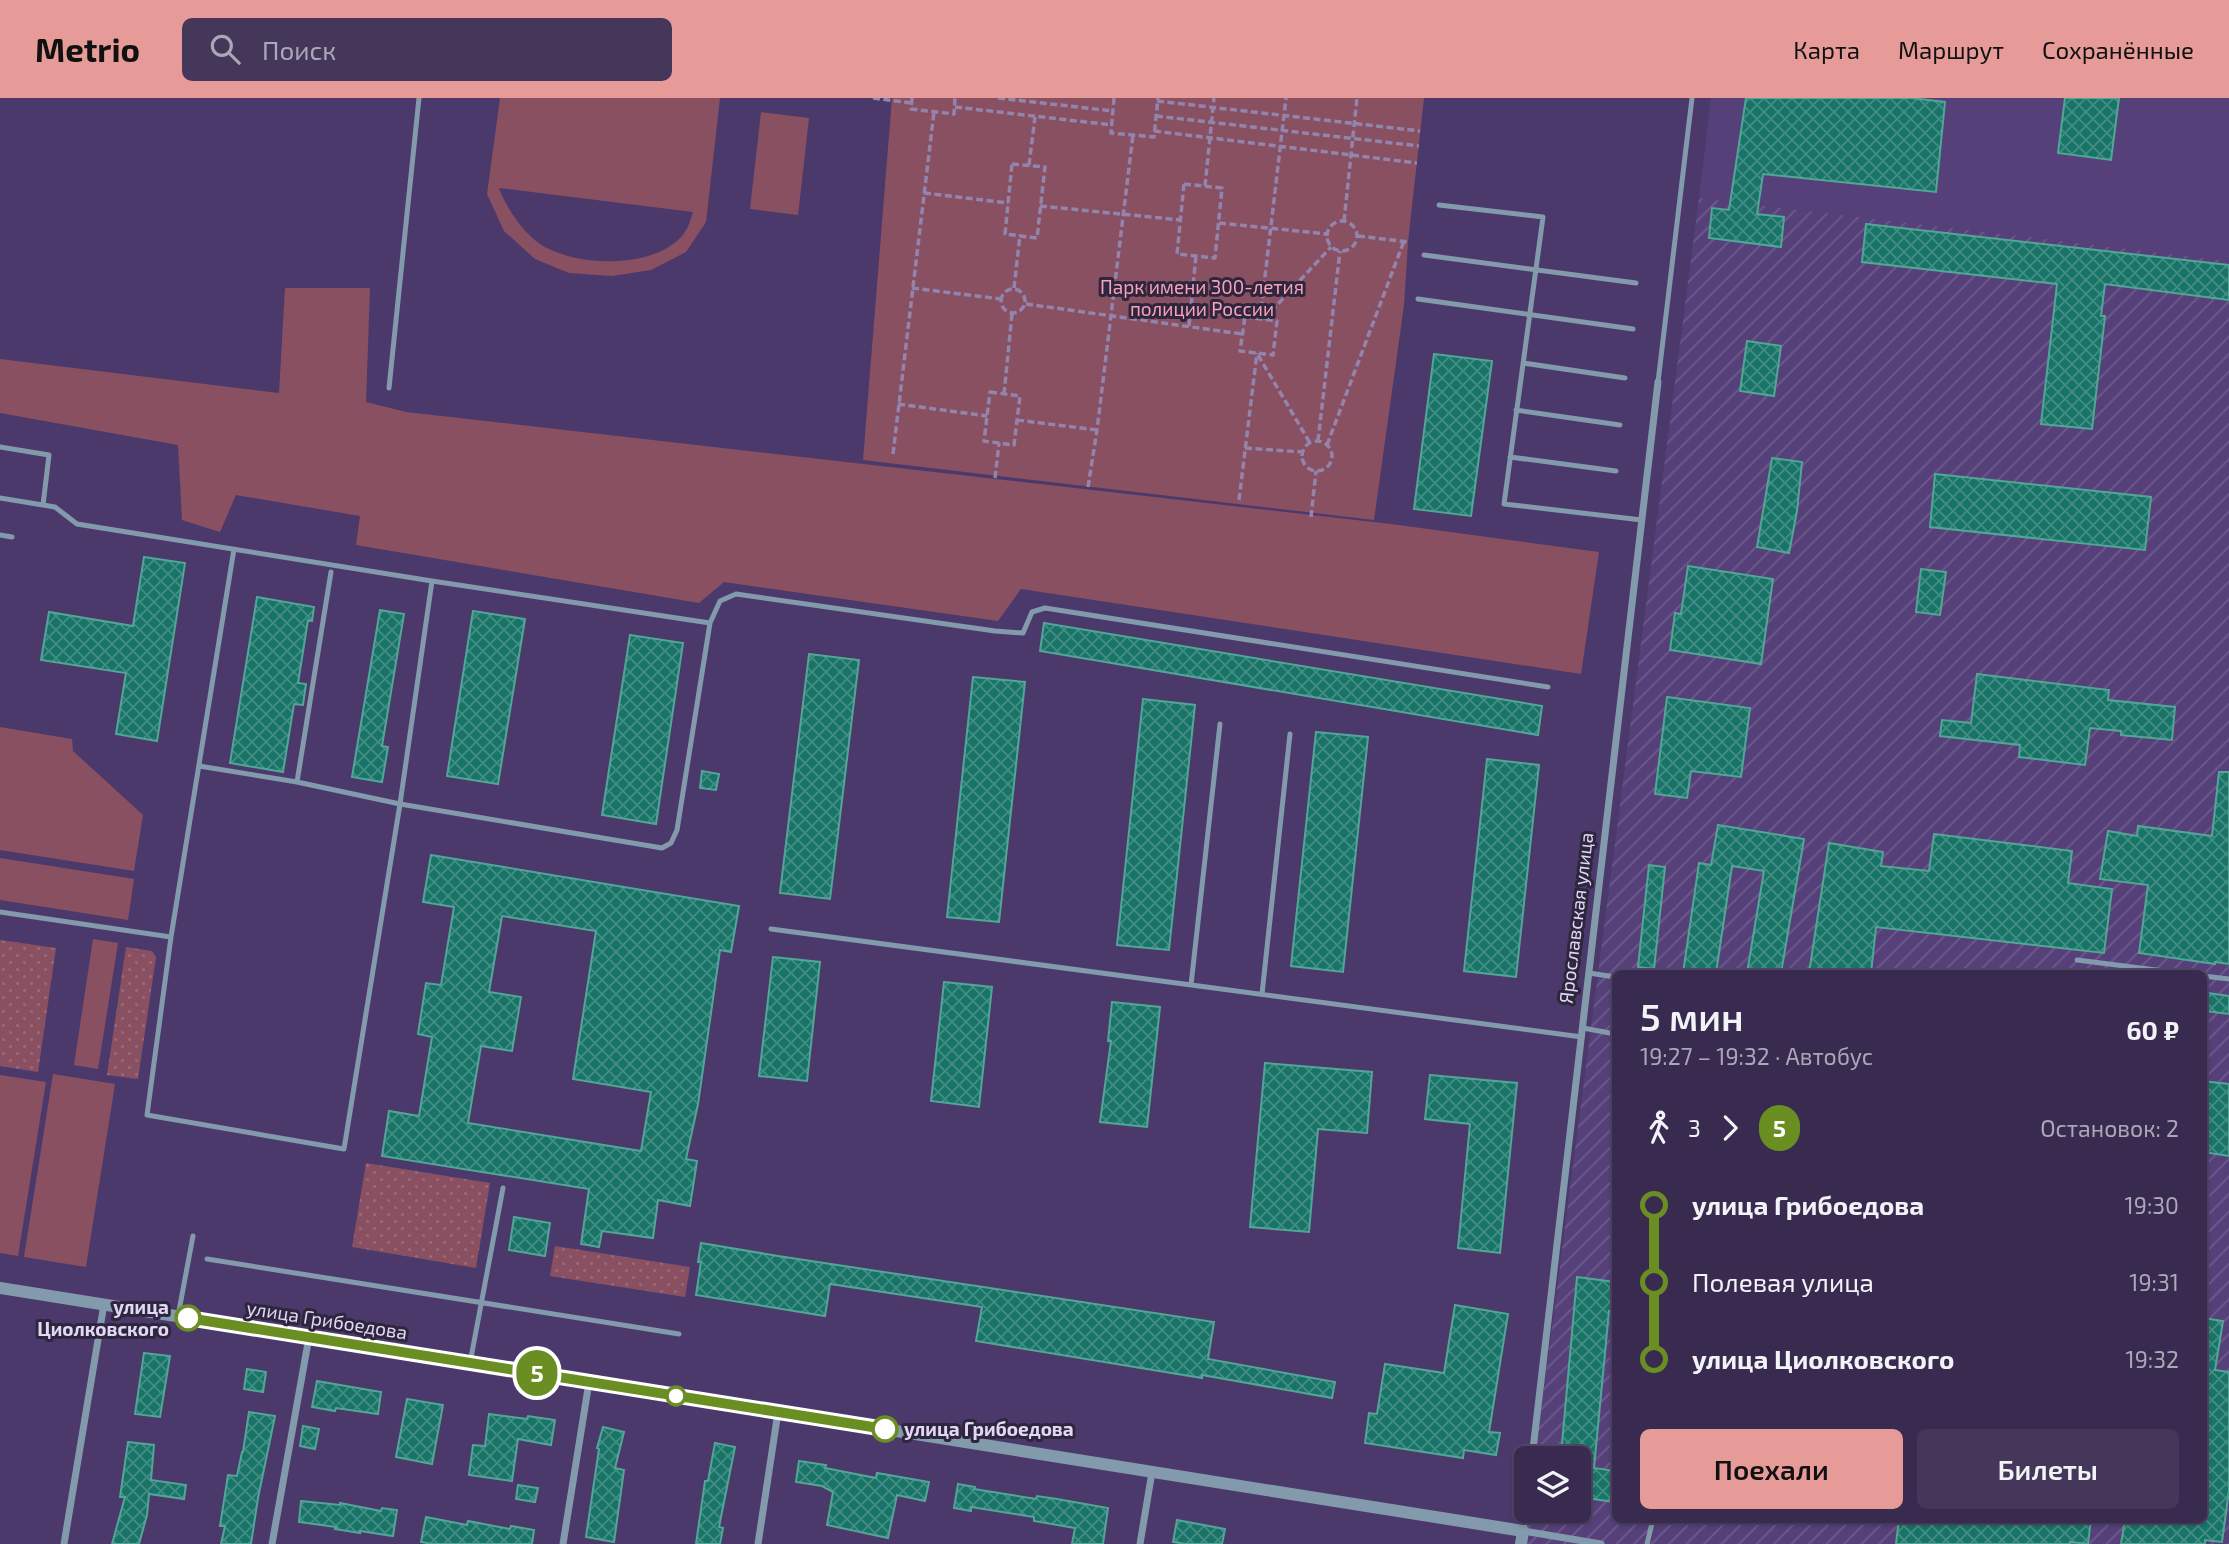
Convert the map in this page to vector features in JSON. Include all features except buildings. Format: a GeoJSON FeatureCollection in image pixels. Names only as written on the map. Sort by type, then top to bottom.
{"type":"FeatureCollection","features":[{"type":"Feature","properties":{"kind":"street","name":"Ярославская улица"},"geometry":{"type":"LineString","coordinates":[[1533,1446],[1658,382]]}},
{"type":"Feature","properties":{"kind":"street","name":"улица Грибоедова"},"geometry":{"type":"LineString","coordinates":[[0,1288],[1152,1472],[1522,1538],[1601,1544]]}},
{"type":"Feature","properties":{"kind":"street"},"geometry":{"type":"LineString","coordinates":[[64,1544],[104,1304]]}},
{"type":"Feature","properties":{"kind":"street"},"geometry":{"type":"LineString","coordinates":[[273,1544],[309,1337]]}},
{"type":"Feature","properties":{"kind":"street"},"geometry":{"type":"LineString","coordinates":[[563,1544],[589,1382]]}},
{"type":"Feature","properties":{"kind":"street"},"geometry":{"type":"LineString","coordinates":[[758,1544],[778,1412]]}},
{"type":"Feature","properties":{"kind":"street"},"geometry":{"type":"LineString","coordinates":[[1140,1544],[1152,1472]]}},
{"type":"Feature","properties":{"kind":"lane"},"geometry":{"type":"LineString","coordinates":[[389,388],[419,98]]}},
{"type":"Feature","properties":{"kind":"lane"},"geometry":{"type":"LineString","coordinates":[[1658,382],[1692,98]]}},
{"type":"Feature","properties":{"kind":"lane"},"geometry":{"type":"LineString","coordinates":[[1439,205],[1543,217],[1503,504],[1642,520]]}},
{"type":"Feature","properties":{"kind":"lane"},"geometry":{"type":"LineString","coordinates":[[1424,255],[1636,283]]}},
{"type":"Feature","properties":{"kind":"lane"},"geometry":{"type":"LineString","coordinates":[[1418,299],[1633,329]]}},
{"type":"Feature","properties":{"kind":"lane"},"geometry":{"type":"LineString","coordinates":[[1523,363],[1625,378]]}},
{"type":"Feature","properties":{"kind":"lane"},"geometry":{"type":"LineString","coordinates":[[1516,410],[1620,425]]}},
{"type":"Feature","properties":{"kind":"lane"},"geometry":{"type":"LineString","coordinates":[[0,446],[48,455],[43,505]]}},
{"type":"Feature","properties":{"kind":"lane"},"geometry":{"type":"LineString","coordinates":[[1510,457],[1616,471]]}},
{"type":"Feature","properties":{"kind":"lane"},"geometry":{"type":"LineString","coordinates":[[0,498],[55,508],[77,524],[710,623]]}},
{"type":"Feature","properties":{"kind":"lane"},"geometry":{"type":"LineString","coordinates":[[0,535],[12,537]]}},
{"type":"Feature","properties":{"kind":"lane"},"geometry":{"type":"LineString","coordinates":[[234,549],[171,937],[147,1115],[344,1149],[400,804],[432,581]]}},
{"type":"Feature","properties":{"kind":"lane"},"geometry":{"type":"LineString","coordinates":[[297,782],[331,572]]}},
{"type":"Feature","properties":{"kind":"lane"},"geometry":{"type":"LineString","coordinates":[[199,766],[297,782],[400,804],[662,848],[671,843],[677,830],[710,623],[720,601],[736,594],[1004,632],[1023,632],[1032,612],[1045,608],[1548,687]]}},
{"type":"Feature","properties":{"kind":"lane"},"geometry":{"type":"LineString","coordinates":[[1191,985],[1220,724]]}},
{"type":"Feature","properties":{"kind":"lane"},"geometry":{"type":"LineString","coordinates":[[1262,994],[1290,734]]}},
{"type":"Feature","properties":{"kind":"lane"},"geometry":{"type":"LineString","coordinates":[[0,912],[171,937]]}},
{"type":"Feature","properties":{"kind":"lane"},"geometry":{"type":"LineString","coordinates":[[771,929],[1262,994],[1612,1034]]}},
{"type":"Feature","properties":{"kind":"lane"},"geometry":{"type":"LineString","coordinates":[[2077,960],[2156,970]]}},
{"type":"Feature","properties":{"kind":"lane"},"geometry":{"type":"LineString","coordinates":[[1589,973],[1612,977]]}},
{"type":"Feature","properties":{"kind":"lane"},"geometry":{"type":"LineString","coordinates":[[2207,976],[2229,979]]}},
{"type":"Feature","properties":{"kind":"lane"},"geometry":{"type":"LineString","coordinates":[[470,1363],[503,1188]]}},
{"type":"Feature","properties":{"kind":"lane"},"geometry":{"type":"LineString","coordinates":[[178,1316],[193,1236]]}},
{"type":"Feature","properties":{"kind":"lane"},"geometry":{"type":"LineString","coordinates":[[207,1259],[679,1334]]}},
{"type":"Feature","properties":{"kind":"lane"},"geometry":{"type":"LineString","coordinates":[[1647,1544],[1652,1523]]}},
{"type":"Feature","properties":{"kind":"path"},"geometry":{"type":"LineString","coordinates":[[873,98],[912,100],[911,109],[954,114],[955,98]]}},
{"type":"Feature","properties":{"kind":"path"},"geometry":{"type":"LineString","coordinates":[[998,98],[1113,111]]}},
{"type":"Feature","properties":{"kind":"path"},"geometry":{"type":"LineString","coordinates":[[1114,98],[1111,133],[1154,137],[1157,99],[1420,131]]}},
{"type":"Feature","properties":{"kind":"path"},"geometry":{"type":"LineString","coordinates":[[1205,186],[1214,98]]}},
{"type":"Feature","properties":{"kind":"path"},"geometry":{"type":"LineString","coordinates":[[1262,319],[1286,98]]}},
{"type":"Feature","properties":{"kind":"path"},"geometry":{"type":"LineString","coordinates":[[1344,221],[1357,98]]}},
{"type":"Feature","properties":{"kind":"path"},"geometry":{"type":"LineString","coordinates":[[955,107],[1112,125]]}},
{"type":"Feature","properties":{"kind":"path"},"geometry":{"type":"LineString","coordinates":[[893,454],[934,112]]}},
{"type":"Feature","properties":{"kind":"path"},"geometry":{"type":"LineString","coordinates":[[1156,116],[1419,146]]}},
{"type":"Feature","properties":{"kind":"path"},"geometry":{"type":"LineString","coordinates":[[1029,166],[1035,117]]}},
{"type":"Feature","properties":{"kind":"path"},"geometry":{"type":"LineString","coordinates":[[1154,131],[1417,163]]}},
{"type":"Feature","properties":{"kind":"path"},"geometry":{"type":"LineString","coordinates":[[1087,487],[1097,430],[1133,135]]}},
{"type":"Feature","properties":{"kind":"path"},"geometry":{"type":"LineString","coordinates":[[1012,164],[1029,166],[1045,167],[1037,237],[1004,234],[1012,164]]}},
{"type":"Feature","properties":{"kind":"path"},"geometry":{"type":"LineString","coordinates":[[1184,184],[1222,188],[1215,258],[1177,254],[1181,220],[1184,184]]}},
{"type":"Feature","properties":{"kind":"path"},"geometry":{"type":"LineString","coordinates":[[924,193],[1008,202]]}},
{"type":"Feature","properties":{"kind":"path"},"geometry":{"type":"LineString","coordinates":[[1040,206],[1181,220]]}},
{"type":"Feature","properties":{"kind":"path"},"geometry":{"type":"LineString","coordinates":[[1344,221],[1353,225],[1357,236],[1356,244],[1350,249],[1340,251],[1331,247],[1327,234],[1329,228],[1344,221]]}},
{"type":"Feature","properties":{"kind":"path"},"geometry":{"type":"LineString","coordinates":[[1219,223],[1327,234]]}},
{"type":"Feature","properties":{"kind":"path"},"geometry":{"type":"LineString","coordinates":[[1014,288],[1020,235]]}},
{"type":"Feature","properties":{"kind":"path"},"geometry":{"type":"LineString","coordinates":[[1327,445],[1406,242],[1357,236]]}},
{"type":"Feature","properties":{"kind":"path"},"geometry":{"type":"LineString","coordinates":[[1262,319],[1331,247]]}},
{"type":"Feature","properties":{"kind":"path"},"geometry":{"type":"LineString","coordinates":[[1318,441],[1340,251]]}},
{"type":"Feature","properties":{"kind":"path"},"geometry":{"type":"LineString","coordinates":[[1189,326],[1196,256]]}},
{"type":"Feature","properties":{"kind":"path"},"geometry":{"type":"LineString","coordinates":[[912,288],[1001,299]]}},
{"type":"Feature","properties":{"kind":"path"},"geometry":{"type":"LineString","coordinates":[[1001,299],[1006,291],[1014,288],[1023,292],[1026,304]]}},
{"type":"Feature","properties":{"kind":"path"},"geometry":{"type":"LineString","coordinates":[[1001,299],[1005,311],[1012,314],[1019,312],[1026,304]]}},
{"type":"Feature","properties":{"kind":"path"},"geometry":{"type":"LineString","coordinates":[[1026,304],[1242,334]]}},
{"type":"Feature","properties":{"kind":"path"},"geometry":{"type":"LineString","coordinates":[[1004,394],[1012,314]]}},
{"type":"Feature","properties":{"kind":"path"},"geometry":{"type":"LineString","coordinates":[[1245,317],[1262,319],[1277,321],[1273,355],[1240,351],[1245,317]]}},
{"type":"Feature","properties":{"kind":"path"},"geometry":{"type":"LineString","coordinates":[[1256,353],[1310,443]]}},
{"type":"Feature","properties":{"kind":"path"},"geometry":{"type":"LineString","coordinates":[[1239,500],[1256,353]]}},
{"type":"Feature","properties":{"kind":"path"},"geometry":{"type":"LineString","coordinates":[[990,392],[1004,394],[1020,396],[1014,445],[984,441],[990,392]]}},
{"type":"Feature","properties":{"kind":"path"},"geometry":{"type":"LineString","coordinates":[[898,404],[987,416]]}},
{"type":"Feature","properties":{"kind":"path"},"geometry":{"type":"LineString","coordinates":[[1017,420],[1097,430]]}},
{"type":"Feature","properties":{"kind":"path"},"geometry":{"type":"LineString","coordinates":[[1318,441],[1327,445],[1333,454],[1328,468],[1316,471],[1305,466],[1303,452],[1310,443],[1318,441]]}},
{"type":"Feature","properties":{"kind":"path"},"geometry":{"type":"LineString","coordinates":[[995,478],[999,443]]}},
{"type":"Feature","properties":{"kind":"path"},"geometry":{"type":"LineString","coordinates":[[1245,448],[1303,452]]}},
{"type":"Feature","properties":{"kind":"path"},"geometry":{"type":"LineString","coordinates":[[1311,517],[1316,471]]}},
{"type":"Feature","properties":{"kind":"shaded area"},"geometry":{"type":"Polygon","coordinates":[[[1711,98],[2229,98],[2229,261],[1699,198],[1711,98]]]}},
{"type":"Feature","properties":{"kind":"shaded area"},"geometry":{"type":"Polygon","coordinates":[[[1699,198],[2229,261],[2229,1544],[1523,1544],[1526,1523],[1591,1523],[1591,1446],[1537,1446],[1699,198]]]}},
{"type":"Feature","properties":{"kind":"green space"},"geometry":{"type":"Polygon","coordinates":[[[500,98],[720,98],[706,222],[686,252],[651,270],[612,276],[569,273],[535,259],[504,231],[487,194],[500,98]],[[500,188],[515,217],[536,241],[551,250],[591,260],[635,259],[655,254],[672,245],[685,232],[693,212],[500,188]]]}},
{"type":"Feature","properties":{"kind":"green space","name":"Парк имени 300-летия полиции России"},"geometry":{"type":"Polygon","coordinates":[[[892,98],[1424,98],[1404,305],[1374,520],[863,460],[892,98]]]}},
{"type":"Feature","properties":{"kind":"green space"},"geometry":{"type":"Polygon","coordinates":[[[761,112],[809,118],[798,215],[750,209],[761,112]]]}},
{"type":"Feature","properties":{"kind":"green space"},"geometry":{"type":"Polygon","coordinates":[[[285,288],[370,288],[366,402],[406,412],[1391,524],[1599,552],[1581,674],[1021,589],[998,621],[724,582],[699,603],[356,545],[360,516],[236,495],[220,532],[182,520],[178,445],[0,413],[0,359],[279,393],[285,288]]]}},
{"type":"Feature","properties":{"kind":"green space"},"geometry":{"type":"Polygon","coordinates":[[[0,727],[72,739],[73,751],[143,815],[134,871],[0,850],[0,727]]]}},
{"type":"Feature","properties":{"kind":"green space"},"geometry":{"type":"Polygon","coordinates":[[[0,858],[134,879],[128,920],[0,900],[0,858]]]}},
{"type":"Feature","properties":{"kind":"green space"},"geometry":{"type":"Polygon","coordinates":[[[93,939],[118,943],[98,1069],[74,1065],[93,939]]]}},
{"type":"Feature","properties":{"kind":"green space"},"geometry":{"type":"Polygon","coordinates":[[[0,940],[56,948],[38,1072],[0,1066],[0,940]]]}},
{"type":"Feature","properties":{"kind":"green space"},"geometry":{"type":"Polygon","coordinates":[[[126,947],[152,951],[156,957],[138,1079],[107,1075],[126,947]]]}},
{"type":"Feature","properties":{"kind":"green space"},"geometry":{"type":"Polygon","coordinates":[[[53,1074],[115,1084],[86,1267],[24,1257],[53,1074]]]}},
{"type":"Feature","properties":{"kind":"green space"},"geometry":{"type":"Polygon","coordinates":[[[0,1075],[46,1082],[18,1256],[0,1253],[0,1075]]]}},
{"type":"Feature","properties":{"kind":"green space"},"geometry":{"type":"Polygon","coordinates":[[[366,1163],[490,1183],[476,1268],[352,1247],[366,1163]]]}},
{"type":"Feature","properties":{"kind":"green space"},"geometry":{"type":"Polygon","coordinates":[[[555,1246],[690,1267],[685,1297],[550,1276],[555,1246]]]}},
{"type":"Feature","properties":{"kind":"bus line","name":"5"},"geometry":{"type":"LineString","coordinates":[[188,1318],[885,1429]]}},
{"type":"Feature","properties":{"kind":"place","name":"улица Циолковского"},"geometry":{"type":"Point","coordinates":[188,1318]}},
{"type":"Feature","properties":{"kind":"place","name":"улица Грибоедова"},"geometry":{"type":"Point","coordinates":[885,1429]}}]}
